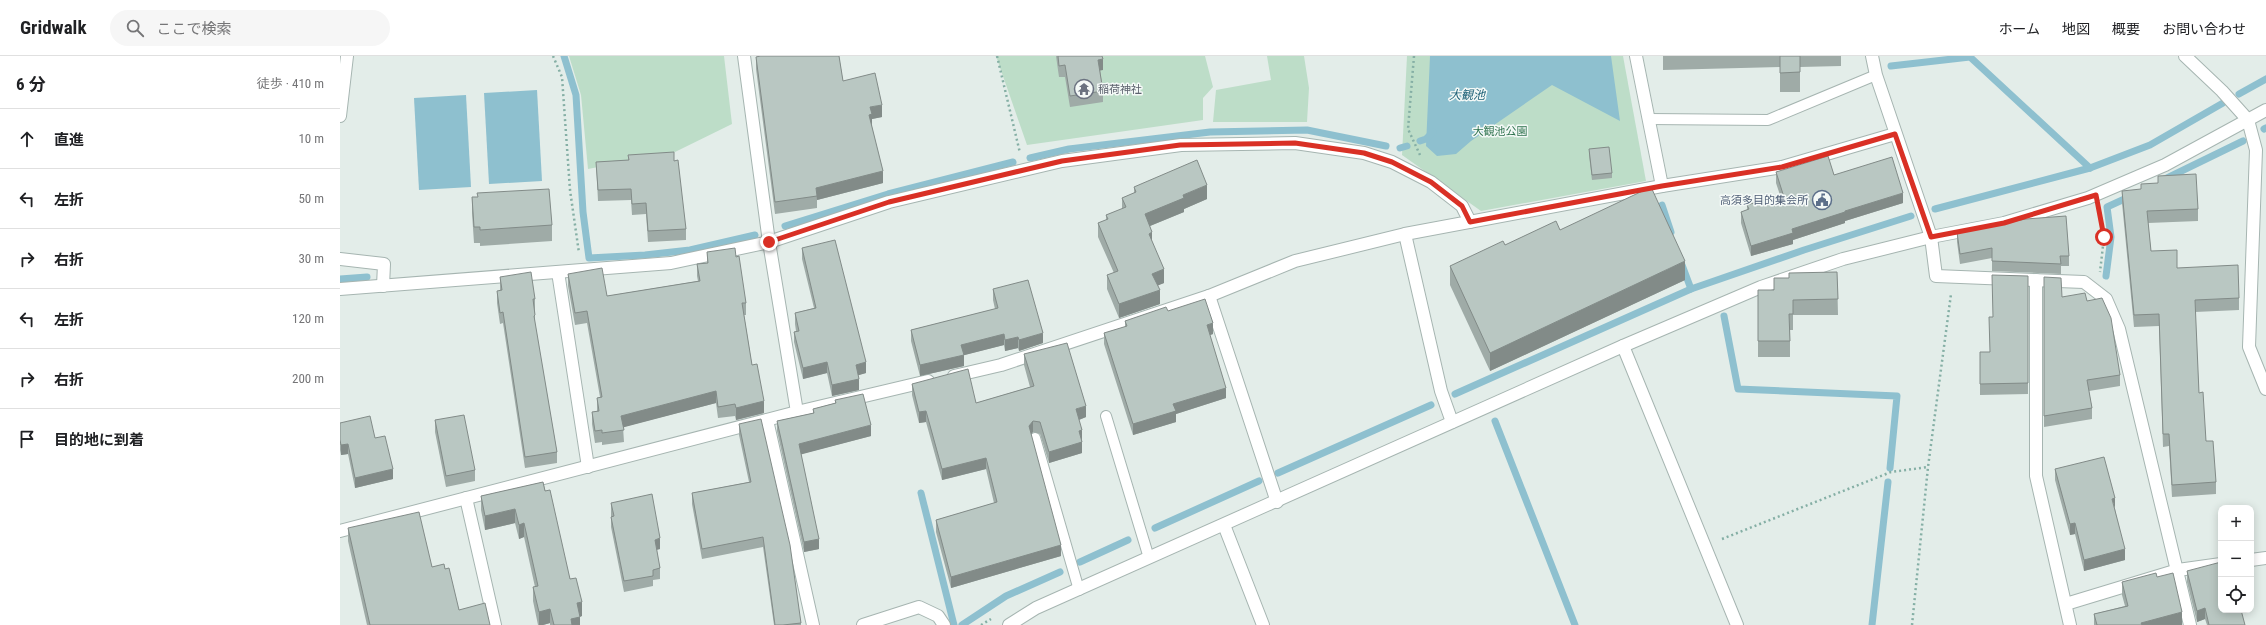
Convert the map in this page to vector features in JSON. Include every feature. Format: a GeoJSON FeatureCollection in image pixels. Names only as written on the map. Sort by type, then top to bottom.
{"type":"FeatureCollection","features":[{"type":"Feature","properties":{"kind":"street"},"geometry":{"type":"LineString","coordinates":[[340,116],[347,56]]}},
{"type":"Feature","properties":{"kind":"street"},"geometry":{"type":"LineString","coordinates":[[744,56],[769,242],[797,412]]}},
{"type":"Feature","properties":{"kind":"street"},"geometry":{"type":"LineString","coordinates":[[1636,56],[1662,186]]}},
{"type":"Feature","properties":{"kind":"street"},"geometry":{"type":"LineString","coordinates":[[1872,56],[1876,75],[1895,134],[1931,237],[1936,276],[2084,282],[2106,299],[2119,329],[2190,625]]}},
{"type":"Feature","properties":{"kind":"street"},"geometry":{"type":"LineString","coordinates":[[2185,56],[2248,120],[2256,150],[2249,347],[2266,389]]}},
{"type":"Feature","properties":{"kind":"street"},"geometry":{"type":"LineString","coordinates":[[1009,625],[1036,608],[1277,502],[1623,346],[1761,287],[1843,259],[1931,237],[2004,223],[2096,195],[2165,165],[2266,110]]}},
{"type":"Feature","properties":{"kind":"street"},"geometry":{"type":"LineString","coordinates":[[340,531],[797,412],[1001,364],[1209,296],[1295,261],[1405,234],[1662,186],[1782,167],[1895,134]]}},
{"type":"Feature","properties":{"kind":"street"},"geometry":{"type":"LineString","coordinates":[[340,289],[671,263],[769,242],[889,202],[1062,161],[1180,145],[1295,143],[1364,153],[1392,162],[1431,182],[1462,206],[1470,222]]}},
{"type":"Feature","properties":{"kind":"street"},"geometry":{"type":"LineString","coordinates":[[1405,234],[1441,391],[1452,422]]}},
{"type":"Feature","properties":{"kind":"street"},"geometry":{"type":"LineString","coordinates":[[340,259],[384,264],[383,286]]}},
{"type":"Feature","properties":{"kind":"street"},"geometry":{"type":"LineString","coordinates":[[558,272],[588,467]]}},
{"type":"Feature","properties":{"kind":"street"},"geometry":{"type":"LineString","coordinates":[[2036,280],[2036,476],[2070,625]]}},
{"type":"Feature","properties":{"kind":"street"},"geometry":{"type":"LineString","coordinates":[[1209,296],[1277,502]]}},
{"type":"Feature","properties":{"kind":"street"},"geometry":{"type":"LineString","coordinates":[[1623,346],[1737,625]]}},
{"type":"Feature","properties":{"kind":"street"},"geometry":{"type":"LineString","coordinates":[[767,420],[813,625]]}},
{"type":"Feature","properties":{"kind":"street"},"geometry":{"type":"LineString","coordinates":[[466,498],[495,625]]}},
{"type":"Feature","properties":{"kind":"street"},"geometry":{"type":"LineString","coordinates":[[1224,525],[1263,625]]}},
{"type":"Feature","properties":{"kind":"street"},"geometry":{"type":"LineString","coordinates":[[2254,560],[2266,558]]}},
{"type":"Feature","properties":{"kind":"street"},"geometry":{"type":"LineString","coordinates":[[2066,604],[2178,570],[2218,564]]}},
{"type":"Feature","properties":{"kind":"street"},"geometry":{"type":"LineString","coordinates":[[863,625],[919,607],[938,616],[944,625]]}},
{"type":"Feature","properties":{"kind":"lane"},"geometry":{"type":"LineString","coordinates":[[1648,119],[1768,120],[1876,75]]}},
{"type":"Feature","properties":{"kind":"lane"},"geometry":{"type":"LineString","coordinates":[[1106,416],[1149,558]]}},
{"type":"Feature","properties":{"kind":"lane"},"geometry":{"type":"LineString","coordinates":[[1035,438],[1079,590]]}},
{"type":"Feature","properties":{"kind":"path"},"geometry":{"type":"LineString","coordinates":[[553,56],[562,77],[570,190],[581,270]]}},
{"type":"Feature","properties":{"kind":"path"},"geometry":{"type":"LineString","coordinates":[[997,56],[1025,170]]}},
{"type":"Feature","properties":{"kind":"path"},"geometry":{"type":"LineString","coordinates":[[1414,56],[1408,129],[1424,165],[1416,174]]}},
{"type":"Feature","properties":{"kind":"path"},"geometry":{"type":"LineString","coordinates":[[2094,290],[2103,265],[2104,237],[2096,195]]}},
{"type":"Feature","properties":{"kind":"path"},"geometry":{"type":"LineString","coordinates":[[1912,625],[1928,467],[1953,277]]}},
{"type":"Feature","properties":{"kind":"path"},"geometry":{"type":"LineString","coordinates":[[1704,545],[1890,472],[1928,467]]}},
{"type":"Feature","properties":{"kind":"green space"},"geometry":{"type":"Polygon","coordinates":[[[569,56],[724,56],[732,124],[675,152],[588,169],[581,95],[569,56]]]}},
{"type":"Feature","properties":{"kind":"green space"},"geometry":{"type":"Polygon","coordinates":[[[996,56],[1205,56],[1213,87],[1203,98],[1203,120],[1027,145],[996,56]]]}},
{"type":"Feature","properties":{"kind":"green space"},"geometry":{"type":"Polygon","coordinates":[[[1267,56],[1304,56],[1309,88],[1307,122],[1213,122],[1216,90],[1271,80],[1267,56]]]}},
{"type":"Feature","properties":{"kind":"green space","name":"大観池公園"},"geometry":{"type":"Polygon","coordinates":[[[1407,56],[1623,56],[1646,181],[1481,211],[1402,155],[1407,56]]]}},
{"type":"Feature","properties":{"kind":"water","name":"大観池"},"geometry":{"type":"Polygon","coordinates":[[[1430,56],[1611,56],[1620,121],[1552,85],[1471,141],[1456,154],[1437,156],[1426,146],[1430,56]]]}},
{"type":"Feature","properties":{"kind":"water"},"geometry":{"type":"Polygon","coordinates":[[[537,90],[542,181],[489,184],[484,93],[537,90]]]}},
{"type":"Feature","properties":{"kind":"water"},"geometry":{"type":"Polygon","coordinates":[[[466,95],[471,187],[419,190],[414,98],[466,95]]]}},
{"type":"Feature","properties":{"kind":"building"},"geometry":{"type":"Polygon","coordinates":[[[839,56],[843,81],[875,73],[882,105],[870,107],[872,114],[869,115],[883,171],[816,188],[817,196],[775,202],[756,57],[839,56]]]}},
{"type":"Feature","properties":{"kind":"building","name":"稲荷神社"},"geometry":{"type":"Polygon","coordinates":[[[1058,56],[1102,56],[1103,59],[1098,60],[1103,91],[1070,96],[1065,65],[1059,66],[1058,56]]]}},
{"type":"Feature","properties":{"kind":"building"},"geometry":{"type":"Polygon","coordinates":[[[1780,56],[1800,56],[1800,72],[1780,73],[1780,56]]]}},
{"type":"Feature","properties":{"kind":"building"},"geometry":{"type":"Polygon","coordinates":[[[1609,147],[1612,173],[1592,175],[1589,149],[1609,147]]]}},
{"type":"Feature","properties":{"kind":"building"},"geometry":{"type":"Polygon","coordinates":[[[674,152],[674,161],[678,160],[686,229],[648,231],[646,203],[632,204],[631,189],[598,190],[596,162],[629,160],[628,155],[674,152]]]}},
{"type":"Feature","properties":{"kind":"building"},"geometry":{"type":"Polygon","coordinates":[[[1828,156],[1834,175],[1892,157],[1903,193],[1792,229],[1793,233],[1751,246],[1741,212],[1749,209],[1747,205],[1783,194],[1776,172],[1828,156]]]}},
{"type":"Feature","properties":{"kind":"building"},"geometry":{"type":"Polygon","coordinates":[[[1197,160],[1207,185],[1183,195],[1184,198],[1145,214],[1152,232],[1149,234],[1164,269],[1152,274],[1160,290],[1119,304],[1107,275],[1118,271],[1098,223],[1108,219],[1106,215],[1126,207],[1122,198],[1136,192],[1134,187],[1197,160]]]}},
{"type":"Feature","properties":{"kind":"building"},"geometry":{"type":"Polygon","coordinates":[[[2196,174],[2198,209],[2147,211],[2151,251],[2177,250],[2177,268],[2238,265],[2239,298],[2195,300],[2199,393],[2203,392],[2206,441],[2213,441],[2216,482],[2172,485],[2169,434],[2163,434],[2159,314],[2134,315],[2122,191],[2141,189],[2141,184],[2158,183],[2158,176],[2196,174]]]}},
{"type":"Feature","properties":{"kind":"building"},"geometry":{"type":"Polygon","coordinates":[[[1651,187],[1685,261],[1490,353],[1450,266],[1503,241],[1505,245],[1556,221],[1560,230],[1651,187]]]}},
{"type":"Feature","properties":{"kind":"building"},"geometry":{"type":"Polygon","coordinates":[[[549,189],[552,225],[480,230],[480,227],[474,227],[472,197],[478,197],[477,193],[549,189]]]}},
{"type":"Feature","properties":{"kind":"building"},"geometry":{"type":"Polygon","coordinates":[[[2066,216],[2069,256],[2060,256],[2061,264],[1992,261],[1992,248],[1960,254],[1957,232],[2026,219],[2066,216]]]}},
{"type":"Feature","properties":{"kind":"building"},"geometry":{"type":"Polygon","coordinates":[[[835,240],[866,362],[856,365],[859,379],[832,385],[827,362],[803,368],[794,332],[799,331],[795,313],[816,308],[802,248],[835,240]]]}},
{"type":"Feature","properties":{"kind":"building"},"geometry":{"type":"Polygon","coordinates":[[[735,248],[736,257],[739,256],[746,303],[742,303],[752,365],[757,364],[764,401],[736,408],[735,404],[718,407],[716,391],[621,416],[624,430],[602,433],[602,430],[595,431],[592,412],[599,411],[597,398],[602,397],[587,311],[575,313],[568,274],[602,268],[607,296],[700,281],[697,264],[708,263],[707,252],[735,248]]]}},
{"type":"Feature","properties":{"kind":"building"},"geometry":{"type":"Polygon","coordinates":[[[531,272],[535,299],[533,299],[534,316],[557,452],[525,457],[503,312],[500,313],[497,291],[502,290],[500,277],[531,272]]]}},
{"type":"Feature","properties":{"kind":"building"},"geometry":{"type":"Polygon","coordinates":[[[1837,272],[1838,299],[1793,300],[1793,314],[1789,314],[1790,341],[1758,341],[1758,290],[1774,290],[1774,278],[1789,278],[1789,273],[1837,272]]]}},
{"type":"Feature","properties":{"kind":"building"},"geometry":{"type":"Polygon","coordinates":[[[1992,275],[2028,276],[2028,383],[1980,384],[1980,352],[1990,352],[1989,317],[1993,317],[1992,275]]]}},
{"type":"Feature","properties":{"kind":"building"},"geometry":{"type":"Polygon","coordinates":[[[2044,277],[2061,278],[2062,297],[2085,293],[2087,301],[2102,298],[2111,318],[2120,375],[2087,380],[2092,408],[2044,416],[2044,277]]]}},
{"type":"Feature","properties":{"kind":"building"},"geometry":{"type":"Polygon","coordinates":[[[1028,280],[1043,333],[1019,340],[1018,337],[1005,340],[1004,334],[961,345],[964,355],[920,365],[911,330],[998,308],[993,289],[1028,280]]]}},
{"type":"Feature","properties":{"kind":"building"},"geometry":{"type":"Polygon","coordinates":[[[1205,299],[1213,323],[1207,325],[1226,388],[1173,404],[1176,411],[1133,424],[1104,333],[1127,326],[1125,321],[1166,307],[1168,311],[1205,299]]]}},
{"type":"Feature","properties":{"kind":"building"},"geometry":{"type":"Polygon","coordinates":[[[1067,343],[1086,406],[1076,409],[1082,430],[1079,431],[1082,442],[1049,452],[1040,422],[1033,421],[1029,426],[1061,545],[951,577],[936,520],[997,502],[986,458],[942,469],[926,411],[919,412],[912,384],[968,369],[976,403],[1034,386],[1024,354],[1067,343]]]}},
{"type":"Feature","properties":{"kind":"building"},"geometry":{"type":"Polygon","coordinates":[[[863,394],[871,425],[799,444],[819,539],[804,542],[777,421],[814,413],[813,409],[836,403],[835,400],[863,394]]]}},
{"type":"Feature","properties":{"kind":"building"},"geometry":{"type":"Polygon","coordinates":[[[464,415],[475,470],[446,476],[435,420],[464,415]]]}},
{"type":"Feature","properties":{"kind":"building"},"geometry":{"type":"Polygon","coordinates":[[[370,416],[375,438],[385,436],[393,469],[355,478],[348,444],[341,445],[340,423],[370,416]]]}},
{"type":"Feature","properties":{"kind":"building"},"geometry":{"type":"Polygon","coordinates":[[[761,419],[790,545],[801,623],[775,625],[763,537],[702,549],[692,493],[751,482],[739,424],[761,419]]]}},
{"type":"Feature","properties":{"kind":"building"},"geometry":{"type":"Polygon","coordinates":[[[2104,457],[2115,498],[2112,499],[2125,549],[2084,560],[2075,523],[2070,524],[2055,469],[2104,457]]]}},
{"type":"Feature","properties":{"kind":"building"},"geometry":{"type":"Polygon","coordinates":[[[543,482],[545,491],[550,490],[570,579],[576,578],[582,602],[577,603],[580,617],[571,619],[572,625],[554,625],[550,609],[539,612],[533,587],[538,586],[524,523],[519,525],[515,509],[485,516],[481,496],[543,482]]]}},
{"type":"Feature","properties":{"kind":"building"},"geometry":{"type":"Polygon","coordinates":[[[652,494],[660,538],[655,540],[660,568],[653,570],[653,576],[624,581],[611,517],[614,516],[611,503],[652,494]]]}},
{"type":"Feature","properties":{"kind":"building"},"geometry":{"type":"Polygon","coordinates":[[[419,512],[432,567],[444,564],[445,569],[449,568],[459,610],[485,603],[490,625],[370,625],[348,528],[419,512]]]}},
{"type":"Feature","properties":{"kind":"building"},"geometry":{"type":"Polygon","coordinates":[[[2218,563],[2218,613],[2242,613],[2245,625],[2209,625],[2205,608],[2197,611],[2187,571],[2218,563]]]}},
{"type":"Feature","properties":{"kind":"building"},"geometry":{"type":"Polygon","coordinates":[[[2156,573],[2157,577],[2173,573],[2182,612],[2141,623],[2142,625],[2097,625],[2094,614],[2128,606],[2122,582],[2156,573]]]}},
{"type":"Feature","properties":{"kind":"waterway"},"geometry":{"type":"LineString","coordinates":[[564,56],[576,95],[583,212],[589,258],[645,255],[690,250],[755,235]]}},
{"type":"Feature","properties":{"kind":"waterway"},"geometry":{"type":"LineString","coordinates":[[1891,66],[1970,57],[2090,168]]}},
{"type":"Feature","properties":{"kind":"waterway"},"geometry":{"type":"LineString","coordinates":[[2239,94],[2266,79]]}},
{"type":"Feature","properties":{"kind":"waterway"},"geometry":{"type":"LineString","coordinates":[[1935,209],[2090,168],[2150,145],[2223,103]]}},
{"type":"Feature","properties":{"kind":"waterway"},"geometry":{"type":"LineString","coordinates":[[1030,158],[1069,149],[1210,132],[1307,130],[1386,146]]}},
{"type":"Feature","properties":{"kind":"waterway"},"geometry":{"type":"LineString","coordinates":[[1420,141],[1426,139],[1433,132]]}},
{"type":"Feature","properties":{"kind":"waterway"},"geometry":{"type":"LineString","coordinates":[[2165,179],[2243,141]]}},
{"type":"Feature","properties":{"kind":"waterway"},"geometry":{"type":"LineString","coordinates":[[1400,148],[1407,146]]}},
{"type":"Feature","properties":{"kind":"waterway"},"geometry":{"type":"LineString","coordinates":[[785,226],[888,194],[1013,162]]}},
{"type":"Feature","properties":{"kind":"waterway"},"geometry":{"type":"LineString","coordinates":[[2106,276],[2111,237],[2107,207],[2131,196]]}},
{"type":"Feature","properties":{"kind":"waterway"},"geometry":{"type":"LineString","coordinates":[[1662,205],[1671,232]]}},
{"type":"Feature","properties":{"kind":"waterway"},"geometry":{"type":"LineString","coordinates":[[1455,394],[1691,289],[1804,250],[1911,216]]}},
{"type":"Feature","properties":{"kind":"waterway"},"geometry":{"type":"LineString","coordinates":[[1682,265],[1691,289]]}},
{"type":"Feature","properties":{"kind":"waterway"},"geometry":{"type":"LineString","coordinates":[[340,279],[367,277]]}},
{"type":"Feature","properties":{"kind":"waterway"},"geometry":{"type":"LineString","coordinates":[[1724,316],[1738,389],[1897,396],[1890,468]]}},
{"type":"Feature","properties":{"kind":"waterway"},"geometry":{"type":"LineString","coordinates":[[1278,473],[1431,405]]}},
{"type":"Feature","properties":{"kind":"waterway"},"geometry":{"type":"LineString","coordinates":[[1495,421],[1575,625]]}},
{"type":"Feature","properties":{"kind":"waterway"},"geometry":{"type":"LineString","coordinates":[[1155,528],[1259,481]]}},
{"type":"Feature","properties":{"kind":"waterway"},"geometry":{"type":"LineString","coordinates":[[1872,625],[1888,482]]}},
{"type":"Feature","properties":{"kind":"waterway"},"geometry":{"type":"LineString","coordinates":[[921,493],[954,625]]}},
{"type":"Feature","properties":{"kind":"waterway"},"geometry":{"type":"LineString","coordinates":[[1080,562],[1128,540]]}},
{"type":"Feature","properties":{"kind":"waterway"},"geometry":{"type":"LineString","coordinates":[[962,625],[1006,596],[1060,572]]}},
{"type":"Feature","properties":{"kind":"place","name":"稲荷神社"},"geometry":{"type":"Point","coordinates":[1084,89]}},
{"type":"Feature","properties":{"kind":"place","name":"高須多目的集会所"},"geometry":{"type":"Point","coordinates":[1822,200]}},
{"type":"Feature","properties":{"kind":"route"},"geometry":{"type":"LineString","coordinates":[[769,242],[889,202],[1062,161],[1180,145],[1295,143],[1364,153],[1392,162],[1431,182],[1462,206],[1470,222],[1662,186],[1782,167],[1895,134],[1931,237],[2004,223],[2096,195],[2104,237]]}}]}
